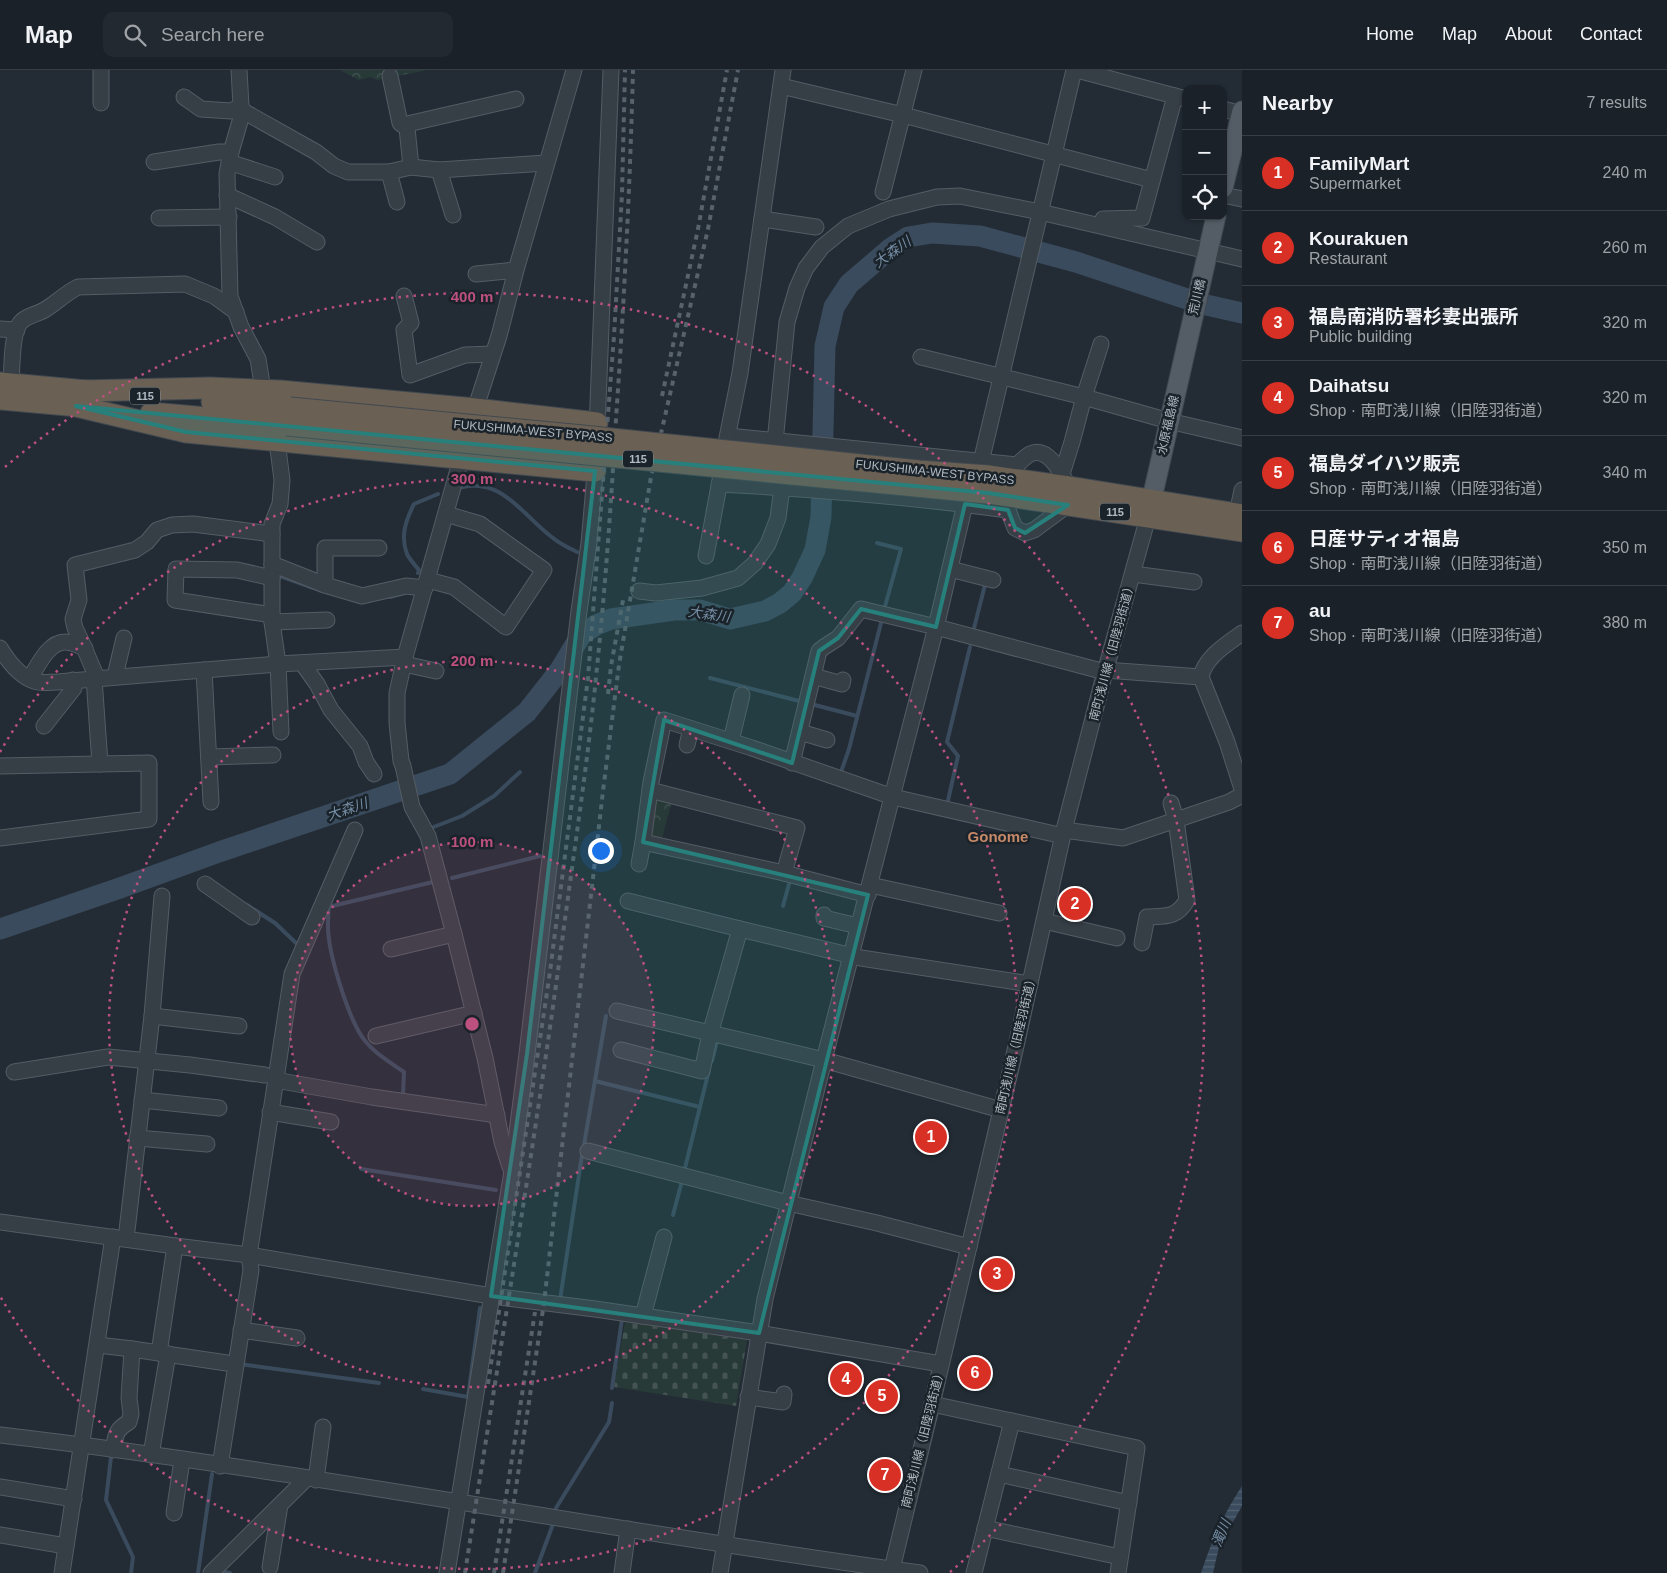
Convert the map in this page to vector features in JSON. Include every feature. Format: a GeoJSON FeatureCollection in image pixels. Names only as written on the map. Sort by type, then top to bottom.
{"type":"FeatureCollection","features":[{"type":"Feature","properties":{"kind":"highway"},"geometry":{"type":"LineString","coordinates":[[79,399],[210,388],[262,390],[597,426]]}},
{"type":"Feature","properties":{"kind":"highway","name":"FUKUSHIMA-WEST BYPASS"},"geometry":{"type":"LineString","coordinates":[[4,389],[285,425],[583,436],[986,477],[1066,488],[1150,509],[1240,520]]}},
{"type":"Feature","properties":{"kind":"highway"},"geometry":{"type":"LineString","coordinates":[[79,399],[186,432],[285,425],[463,455],[596,467]]}},
{"type":"Feature","properties":{"kind":"main road"},"geometry":{"type":"LineString","coordinates":[[1226,175],[1242,113]]}},
{"type":"Feature","properties":{"kind":"main road","name":"荒川橋"},"geometry":{"type":"LineString","coordinates":[[1189,332],[1215,220]]}},
{"type":"Feature","properties":{"kind":"main road","name":"水原福島線"},"geometry":{"type":"LineString","coordinates":[[1150,509],[1189,332]]}},
{"type":"Feature","properties":{"kind":"street"},"geometry":{"type":"LineString","coordinates":[[101,70],[101,103]]}},
{"type":"Feature","properties":{"kind":"street"},"geometry":{"type":"LineString","coordinates":[[239,70],[242,108],[227,174],[230,296],[241,327],[258,359],[262,390]]}},
{"type":"Feature","properties":{"kind":"street"},"geometry":{"type":"LineString","coordinates":[[474,414],[574,70]]}},
{"type":"Feature","properties":{"kind":"street"},"geometry":{"type":"LineString","coordinates":[[597,426],[611,70]]}},
{"type":"Feature","properties":{"kind":"street"},"geometry":{"type":"LineString","coordinates":[[784,70],[740,373],[727,440],[855,448],[986,477],[1017,465],[1031,454],[1040,452],[1050,458],[1066,488]]}},
{"type":"Feature","properties":{"kind":"street"},"geometry":{"type":"LineString","coordinates":[[883,192],[914,70]]}},
{"type":"Feature","properties":{"kind":"street"},"geometry":{"type":"LineString","coordinates":[[986,477],[1001,376],[1075,70],[1180,97],[1152,180],[1142,218],[1103,219],[1101,226]]}},
{"type":"Feature","properties":{"kind":"street"},"geometry":{"type":"LineString","coordinates":[[390,76],[400,123],[407,128],[411,167]]}},
{"type":"Feature","properties":{"kind":"street"},"geometry":{"type":"LineString","coordinates":[[781,86],[903,115],[1152,180]]}},
{"type":"Feature","properties":{"kind":"street"},"geometry":{"type":"LineString","coordinates":[[184,97],[201,108],[231,111],[242,108],[316,152],[334,166],[348,172],[389,172],[411,167],[439,170],[546,163]]}},
{"type":"Feature","properties":{"kind":"street"},"geometry":{"type":"LineString","coordinates":[[403,125],[516,99]]}},
{"type":"Feature","properties":{"kind":"street"},"geometry":{"type":"LineString","coordinates":[[1227,110],[1242,113]]}},
{"type":"Feature","properties":{"kind":"street"},"geometry":{"type":"LineString","coordinates":[[154,162],[219,152],[275,177]]}},
{"type":"Feature","properties":{"kind":"street"},"geometry":{"type":"LineString","coordinates":[[439,170],[452,215]]}},
{"type":"Feature","properties":{"kind":"street"},"geometry":{"type":"LineString","coordinates":[[389,172],[397,202]]}},
{"type":"Feature","properties":{"kind":"street"},"geometry":{"type":"LineString","coordinates":[[227,196],[275,217],[316,242]]}},
{"type":"Feature","properties":{"kind":"street"},"geometry":{"type":"LineString","coordinates":[[781,442],[787,322],[797,288],[806,268],[822,247],[848,226],[889,209],[938,198],[960,196],[1039,215],[1101,226],[1207,255],[1242,259]]}},
{"type":"Feature","properties":{"kind":"street"},"geometry":{"type":"LineString","coordinates":[[1227,196],[1242,199]]}},
{"type":"Feature","properties":{"kind":"street"},"geometry":{"type":"LineString","coordinates":[[159,218],[228,217]]}},
{"type":"Feature","properties":{"kind":"street"},"geometry":{"type":"LineString","coordinates":[[762,219],[816,227]]}},
{"type":"Feature","properties":{"kind":"street"},"geometry":{"type":"LineString","coordinates":[[476,274],[516,270]]}},
{"type":"Feature","properties":{"kind":"street"},"geometry":{"type":"LineString","coordinates":[[4,389],[17,330],[22,320],[46,310],[70,290],[78,287],[184,284],[214,296],[236,312]]}},
{"type":"Feature","properties":{"kind":"street"},"geometry":{"type":"LineString","coordinates":[[404,296],[411,323],[404,330],[410,375],[465,355],[493,354]]}},
{"type":"Feature","properties":{"kind":"street"},"geometry":{"type":"LineString","coordinates":[[0,330],[17,330]]}},
{"type":"Feature","properties":{"kind":"street"},"geometry":{"type":"LineString","coordinates":[[706,556],[720,480],[965,504],[1008,510],[1015,528],[1025,533],[1034,530],[1066,488],[1072,442],[1101,344]]}},
{"type":"Feature","properties":{"kind":"street"},"geometry":{"type":"LineString","coordinates":[[921,357],[1242,438]]}},
{"type":"Feature","properties":{"kind":"street"},"geometry":{"type":"LineString","coordinates":[[281,732],[278,664],[272,618],[272,524],[280,504],[285,425]]}},
{"type":"Feature","properties":{"kind":"street"},"geometry":{"type":"LineString","coordinates":[[463,455],[397,693],[397,723],[401,761],[412,807],[428,836],[474,1014],[502,1142],[512,1171]]}},
{"type":"Feature","properties":{"kind":"street"},"geometry":{"type":"LineString","coordinates":[[448,1573],[512,1171],[579,611],[589,543],[596,467]]}},
{"type":"Feature","properties":{"kind":"street"},"geometry":{"type":"LineString","coordinates":[[640,592],[656,593],[702,588],[738,578],[756,563],[768,544],[778,518],[782,487]]}},
{"type":"Feature","properties":{"kind":"street"},"geometry":{"type":"LineString","coordinates":[[1240,520],[1242,490]]}},
{"type":"Feature","properties":{"kind":"street"},"geometry":{"type":"LineString","coordinates":[[720,1573],[765,1299],[858,926],[869,890],[936,627],[965,504]]}},
{"type":"Feature","properties":{"kind":"street","name":"南町浅川線（旧陸羽街道）"},"geometry":{"type":"LineString","coordinates":[[891,1571],[942,1364],[1064,833],[1105,671],[1150,509]]}},
{"type":"Feature","properties":{"kind":"street"},"geometry":{"type":"LineString","coordinates":[[327,620],[272,618],[175,600],[176,569],[272,571],[362,596],[406,586],[426,584],[454,587],[506,627],[544,570],[480,524],[446,514]]}},
{"type":"Feature","properties":{"kind":"street"},"geometry":{"type":"LineString","coordinates":[[100,764],[96,678],[73,619],[79,600],[75,565],[135,550],[147,542],[157,530],[172,525],[194,524],[272,534]]}},
{"type":"Feature","properties":{"kind":"street"},"geometry":{"type":"LineString","coordinates":[[325,585],[325,548],[379,548]]}},
{"type":"Feature","properties":{"kind":"street"},"geometry":{"type":"LineString","coordinates":[[950,570],[993,580]]}},
{"type":"Feature","properties":{"kind":"street"},"geometry":{"type":"LineString","coordinates":[[1133,574],[1194,582]]}},
{"type":"Feature","properties":{"kind":"street"},"geometry":{"type":"LineString","coordinates":[[792,763],[819,651],[838,638],[861,609],[1105,671],[1201,677]]}},
{"type":"Feature","properties":{"kind":"street"},"geometry":{"type":"LineString","coordinates":[[1242,633],[1221,648],[1203,667],[1201,677],[1227,742],[1242,789]]}},
{"type":"Feature","properties":{"kind":"street"},"geometry":{"type":"LineString","coordinates":[[115,676],[124,638]]}},
{"type":"Feature","properties":{"kind":"street"},"geometry":{"type":"LineString","coordinates":[[30,678],[53,646],[68,642],[85,648]]}},
{"type":"Feature","properties":{"kind":"street"},"geometry":{"type":"LineString","coordinates":[[0,648],[5,657],[17,670],[37,682],[302,663],[405,661],[436,671]]}},
{"type":"Feature","properties":{"kind":"street"},"geometry":{"type":"LineString","coordinates":[[302,663],[317,684],[331,710],[360,746],[366,762],[374,774]]}},
{"type":"Feature","properties":{"kind":"street"},"geometry":{"type":"LineString","coordinates":[[204,670],[211,802]]}},
{"type":"Feature","properties":{"kind":"street"},"geometry":{"type":"LineString","coordinates":[[813,676],[842,684],[843,680]]}},
{"type":"Feature","properties":{"kind":"street"},"geometry":{"type":"LineString","coordinates":[[44,726],[74,688],[74,680]]}},
{"type":"Feature","properties":{"kind":"street"},"geometry":{"type":"LineString","coordinates":[[731,741],[742,695]]}},
{"type":"Feature","properties":{"kind":"street"},"geometry":{"type":"LineString","coordinates":[[639,864],[650,790],[664,720],[893,797],[1064,833],[1123,838],[1229,802],[1242,795]]}},
{"type":"Feature","properties":{"kind":"street"},"geometry":{"type":"LineString","coordinates":[[687,744],[691,729]]}},
{"type":"Feature","properties":{"kind":"street"},"geometry":{"type":"LineString","coordinates":[[800,732],[827,740]]}},
{"type":"Feature","properties":{"kind":"street"},"geometry":{"type":"LineString","coordinates":[[210,757],[273,755]]}},
{"type":"Feature","properties":{"kind":"street"},"geometry":{"type":"LineString","coordinates":[[0,766],[149,763],[149,819],[0,838]]}},
{"type":"Feature","properties":{"kind":"street"},"geometry":{"type":"LineString","coordinates":[[650,790],[797,828],[784,873]]}},
{"type":"Feature","properties":{"kind":"street"},"geometry":{"type":"LineString","coordinates":[[1142,943],[1147,917],[1176,914],[1182,909],[1187,900],[1176,820],[1171,803]]}},
{"type":"Feature","properties":{"kind":"street"},"geometry":{"type":"LineString","coordinates":[[220,1466],[251,1270],[249,1255],[270,1112],[270,1078],[292,974],[355,830]]}},
{"type":"Feature","properties":{"kind":"street"},"geometry":{"type":"LineString","coordinates":[[643,842],[869,890],[1000,913]]}},
{"type":"Feature","properties":{"kind":"street"},"geometry":{"type":"LineString","coordinates":[[204,884],[252,917]]}},
{"type":"Feature","properties":{"kind":"street"},"geometry":{"type":"LineString","coordinates":[[62,1573],[98,1345],[120,1238],[137,1138],[152,1016],[162,896]]}},
{"type":"Feature","properties":{"kind":"street"},"geometry":{"type":"LineString","coordinates":[[628,901],[851,956],[1030,984]]}},
{"type":"Feature","properties":{"kind":"street"},"geometry":{"type":"LineString","coordinates":[[824,915],[824,918],[858,926]]}},
{"type":"Feature","properties":{"kind":"street"},"geometry":{"type":"LineString","coordinates":[[1044,922],[1116,938]]}},
{"type":"Feature","properties":{"kind":"street"},"geometry":{"type":"LineString","coordinates":[[621,1050],[702,1070],[710,1034],[740,929]]}},
{"type":"Feature","properties":{"kind":"street"},"geometry":{"type":"LineString","coordinates":[[391,949],[454,934]]}},
{"type":"Feature","properties":{"kind":"street"},"geometry":{"type":"LineString","coordinates":[[617,1011],[824,1060],[1001,1110]]}},
{"type":"Feature","properties":{"kind":"street"},"geometry":{"type":"LineString","coordinates":[[376,1036],[474,1014]]}},
{"type":"Feature","properties":{"kind":"street"},"geometry":{"type":"LineString","coordinates":[[152,1016],[240,1026]]}},
{"type":"Feature","properties":{"kind":"street"},"geometry":{"type":"LineString","coordinates":[[14,1072],[108,1057],[190,1065],[372,1097],[497,1115]]}},
{"type":"Feature","properties":{"kind":"street"},"geometry":{"type":"LineString","coordinates":[[142,1100],[219,1108]]}},
{"type":"Feature","properties":{"kind":"street"},"geometry":{"type":"LineString","coordinates":[[270,1112],[331,1122]]}},
{"type":"Feature","properties":{"kind":"street"},"geometry":{"type":"LineString","coordinates":[[137,1138],[207,1144]]}},
{"type":"Feature","properties":{"kind":"street"},"geometry":{"type":"LineString","coordinates":[[588,1151],[788,1203],[877,1223],[969,1248]]}},
{"type":"Feature","properties":{"kind":"street"},"geometry":{"type":"LineString","coordinates":[[0,1222],[249,1255],[491,1296],[759,1333],[942,1364]]}},
{"type":"Feature","properties":{"kind":"street"},"geometry":{"type":"LineString","coordinates":[[643,1316],[664,1236]]}},
{"type":"Feature","properties":{"kind":"street"},"geometry":{"type":"LineString","coordinates":[[151,1455],[175,1246]]}},
{"type":"Feature","properties":{"kind":"street"},"geometry":{"type":"LineString","coordinates":[[241,1330],[297,1338]]}},
{"type":"Feature","properties":{"kind":"street"},"geometry":{"type":"LineString","coordinates":[[98,1345],[132,1348],[227,1363]]}},
{"type":"Feature","properties":{"kind":"street"},"geometry":{"type":"LineString","coordinates":[[113,1450],[116,1433],[120,1427],[129,1422],[131,1414],[129,1398],[132,1348]]}},
{"type":"Feature","properties":{"kind":"street"},"geometry":{"type":"LineString","coordinates":[[748,1397],[783,1402],[784,1394]]}},
{"type":"Feature","properties":{"kind":"street"},"geometry":{"type":"LineString","coordinates":[[932,1404],[1137,1448],[1118,1573]]}},
{"type":"Feature","properties":{"kind":"street"},"geometry":{"type":"LineString","coordinates":[[974,1573],[1012,1421]]}},
{"type":"Feature","properties":{"kind":"street"},"geometry":{"type":"LineString","coordinates":[[211,1573],[280,1505],[311,1479],[323,1427]]}},
{"type":"Feature","properties":{"kind":"street"},"geometry":{"type":"LineString","coordinates":[[0,1436],[83,1445],[459,1502],[724,1544],[829,1566],[920,1573]]}},
{"type":"Feature","properties":{"kind":"street"},"geometry":{"type":"LineString","coordinates":[[174,1513],[182,1460]]}},
{"type":"Feature","properties":{"kind":"street"},"geometry":{"type":"LineString","coordinates":[[999,1474],[1128,1504]]}},
{"type":"Feature","properties":{"kind":"street"},"geometry":{"type":"LineString","coordinates":[[0,1487],[74,1499]]}},
{"type":"Feature","properties":{"kind":"street"},"geometry":{"type":"LineString","coordinates":[[270,1567],[280,1505]]}},
{"type":"Feature","properties":{"kind":"street"},"geometry":{"type":"LineString","coordinates":[[985,1528],[1120,1557]]}},
{"type":"Feature","properties":{"kind":"street"},"geometry":{"type":"LineString","coordinates":[[622,1573],[628,1529]]}},
{"type":"Feature","properties":{"kind":"street"},"geometry":{"type":"LineString","coordinates":[[0,1535],[66,1546]]}},
{"type":"Feature","properties":{"kind":"highlighted area"},"geometry":{"type":"Polygon","coordinates":[[[76,406],[988,493],[1068,505],[1025,533],[1015,528],[1008,510],[965,504],[936,627],[861,609],[838,638],[819,651],[792,763],[664,720],[643,842],[868,895],[759,1333],[491,1296],[527,1054],[595,471],[186,432],[76,406]]]}},
{"type":"Feature","properties":{"kind":"green space"},"geometry":{"type":"Polygon","coordinates":[[[340,70],[427,70],[377,80],[370,77],[359,80],[340,70]]]}},
{"type":"Feature","properties":{"kind":"green space"},"geometry":{"type":"Polygon","coordinates":[[[659,798],[672,801],[662,838],[651,836],[652,803],[659,798]]]}},
{"type":"Feature","properties":{"kind":"green space"},"geometry":{"type":"Polygon","coordinates":[[[625,1322],[747,1340],[736,1406],[614,1387],[625,1322]]]}},
{"type":"Feature","properties":{"kind":"water","name":"濁川"},"geometry":{"type":"Polygon","coordinates":[[[1242,1486],[1242,1506],[1219,1547],[1213,1573],[1201,1573],[1218,1528],[1242,1486]]]}},
{"type":"Feature","properties":{"kind":"waterway","name":"大森川"},"geometry":{"type":"LineString","coordinates":[[0,929],[450,774],[527,712],[560,670],[581,635],[596,625],[611,619],[674,610],[700,610],[730,619],[765,611],[780,603],[792,593],[802,578],[815,550],[821,517],[825,346],[834,307],[849,284],[891,248],[908,237],[932,233],[980,236],[1076,262],[1202,304],[1242,313]]}},
{"type":"Feature","properties":{"kind":"waterway"},"geometry":{"type":"LineString","coordinates":[[459,488],[474,486],[488,488],[500,493],[511,500],[556,540],[577,552]]}},
{"type":"Feature","properties":{"kind":"waterway"},"geometry":{"type":"LineString","coordinates":[[418,573],[419,570],[408,556],[405,547],[404,534],[406,522],[414,504],[438,494]]}},
{"type":"Feature","properties":{"kind":"waterway"},"geometry":{"type":"LineString","coordinates":[[877,543],[901,549],[884,610]]}},
{"type":"Feature","properties":{"kind":"waterway"},"geometry":{"type":"LineString","coordinates":[[277,575],[322,591]]}},
{"type":"Feature","properties":{"kind":"waterway"},"geometry":{"type":"LineString","coordinates":[[973,632],[986,581]]}},
{"type":"Feature","properties":{"kind":"waterway"},"geometry":{"type":"LineString","coordinates":[[390,597],[404,593]]}},
{"type":"Feature","properties":{"kind":"waterway"},"geometry":{"type":"LineString","coordinates":[[841,772],[849,749],[882,619]]}},
{"type":"Feature","properties":{"kind":"waterway"},"geometry":{"type":"LineString","coordinates":[[947,805],[958,756],[947,742],[970,647]]}},
{"type":"Feature","properties":{"kind":"waterway"},"geometry":{"type":"LineString","coordinates":[[710,678],[799,701]]}},
{"type":"Feature","properties":{"kind":"waterway"},"geometry":{"type":"LineString","coordinates":[[811,704],[857,716]]}},
{"type":"Feature","properties":{"kind":"waterway"},"geometry":{"type":"LineString","coordinates":[[431,828],[462,816],[494,796],[520,772]]}},
{"type":"Feature","properties":{"kind":"waterway"},"geometry":{"type":"LineString","coordinates":[[452,878],[540,856]]}},
{"type":"Feature","properties":{"kind":"waterway"},"geometry":{"type":"LineString","coordinates":[[328,907],[433,882]]}},
{"type":"Feature","properties":{"kind":"waterway"},"geometry":{"type":"LineString","coordinates":[[783,906],[789,884]]}},
{"type":"Feature","properties":{"kind":"waterway"},"geometry":{"type":"LineString","coordinates":[[247,905],[275,923],[296,943]]}},
{"type":"Feature","properties":{"kind":"waterway"},"geometry":{"type":"LineString","coordinates":[[329,906],[328,929],[331,953],[349,1010],[359,1032],[368,1044],[379,1055],[404,1072],[403,1095]]}},
{"type":"Feature","properties":{"kind":"waterway"},"geometry":{"type":"LineString","coordinates":[[584,1145],[606,1016]]}},
{"type":"Feature","properties":{"kind":"waterway"},"geometry":{"type":"LineString","coordinates":[[712,1061],[717,1041]]}},
{"type":"Feature","properties":{"kind":"waterway"},"geometry":{"type":"LineString","coordinates":[[684,1172],[709,1070]]}},
{"type":"Feature","properties":{"kind":"waterway"},"geometry":{"type":"LineString","coordinates":[[595,1081],[700,1107]]}},
{"type":"Feature","properties":{"kind":"waterway"},"geometry":{"type":"LineString","coordinates":[[560,1300],[582,1155]]}},
{"type":"Feature","properties":{"kind":"waterway"},"geometry":{"type":"LineString","coordinates":[[361,1169],[496,1190]]}},
{"type":"Feature","properties":{"kind":"waterway"},"geometry":{"type":"LineString","coordinates":[[673,1215],[682,1181]]}},
{"type":"Feature","properties":{"kind":"waterway"},"geometry":{"type":"LineString","coordinates":[[423,1389],[468,1397],[480,1308]]}},
{"type":"Feature","properties":{"kind":"waterway"},"geometry":{"type":"LineString","coordinates":[[612,1388],[622,1319],[625,1320]]}},
{"type":"Feature","properties":{"kind":"waterway"},"geometry":{"type":"LineString","coordinates":[[240,1364],[379,1383]]}},
{"type":"Feature","properties":{"kind":"waterway"},"geometry":{"type":"LineString","coordinates":[[556,1508],[609,1422],[612,1403]]}},
{"type":"Feature","properties":{"kind":"waterway"},"geometry":{"type":"LineString","coordinates":[[111,1457],[106,1500],[133,1557],[131,1573]]}},
{"type":"Feature","properties":{"kind":"waterway"},"geometry":{"type":"LineString","coordinates":[[198,1573],[212,1474]]}},
{"type":"Feature","properties":{"kind":"waterway"},"geometry":{"type":"LineString","coordinates":[[535,1573],[553,1524]]}},
{"type":"Feature","properties":{"kind":"waterway"},"geometry":{"type":"LineString","coordinates":[[219,1571],[230,1573]]}},
{"type":"Feature","properties":{"kind":"railway"},"geometry":{"type":"LineString","coordinates":[[488,1384],[549,979],[588,678],[614,336],[622,194],[625,70]]}},
{"type":"Feature","properties":{"kind":"railway"},"geometry":{"type":"LineString","coordinates":[[465,1573],[554,1001],[593,707],[605,581],[619,375],[633,70]]}},
{"type":"Feature","properties":{"kind":"railway"},"geometry":{"type":"LineString","coordinates":[[662,396],[698,229],[727,70]]}},
{"type":"Feature","properties":{"kind":"railway"},"geometry":{"type":"LineString","coordinates":[[503,1573],[544,1303],[619,665],[651,477],[708,229],[738,70]]}},
{"type":"Feature","properties":{"kind":"railway"},"geometry":{"type":"LineString","coordinates":[[608,694],[623,600]]}},
{"type":"Feature","properties":{"kind":"railway"},"geometry":{"type":"LineString","coordinates":[[494,1573],[535,1312]]}},
{"type":"Feature","properties":{"kind":"place","name":"Kourakuen"},"geometry":{"type":"Point","coordinates":[1075,904]}},
{"type":"Feature","properties":{"kind":"place","name":"FamilyMart"},"geometry":{"type":"Point","coordinates":[931,1137]}},
{"type":"Feature","properties":{"kind":"place","name":"福島南消防署杉妻出張所"},"geometry":{"type":"Point","coordinates":[997,1274]}},
{"type":"Feature","properties":{"kind":"place","name":"日産サティオ福島"},"geometry":{"type":"Point","coordinates":[975,1373]}},
{"type":"Feature","properties":{"kind":"place","name":"Daihatsu"},"geometry":{"type":"Point","coordinates":[846,1379]}},
{"type":"Feature","properties":{"kind":"place","name":"福島ダイハツ販売"},"geometry":{"type":"Point","coordinates":[882,1396]}},
{"type":"Feature","properties":{"kind":"place","name":"au"},"geometry":{"type":"Point","coordinates":[885,1475]}},
{"type":"Feature","properties":{"kind":"district","name":"Gonome"},"geometry":{"type":"Point","coordinates":[998,836]}}]}
